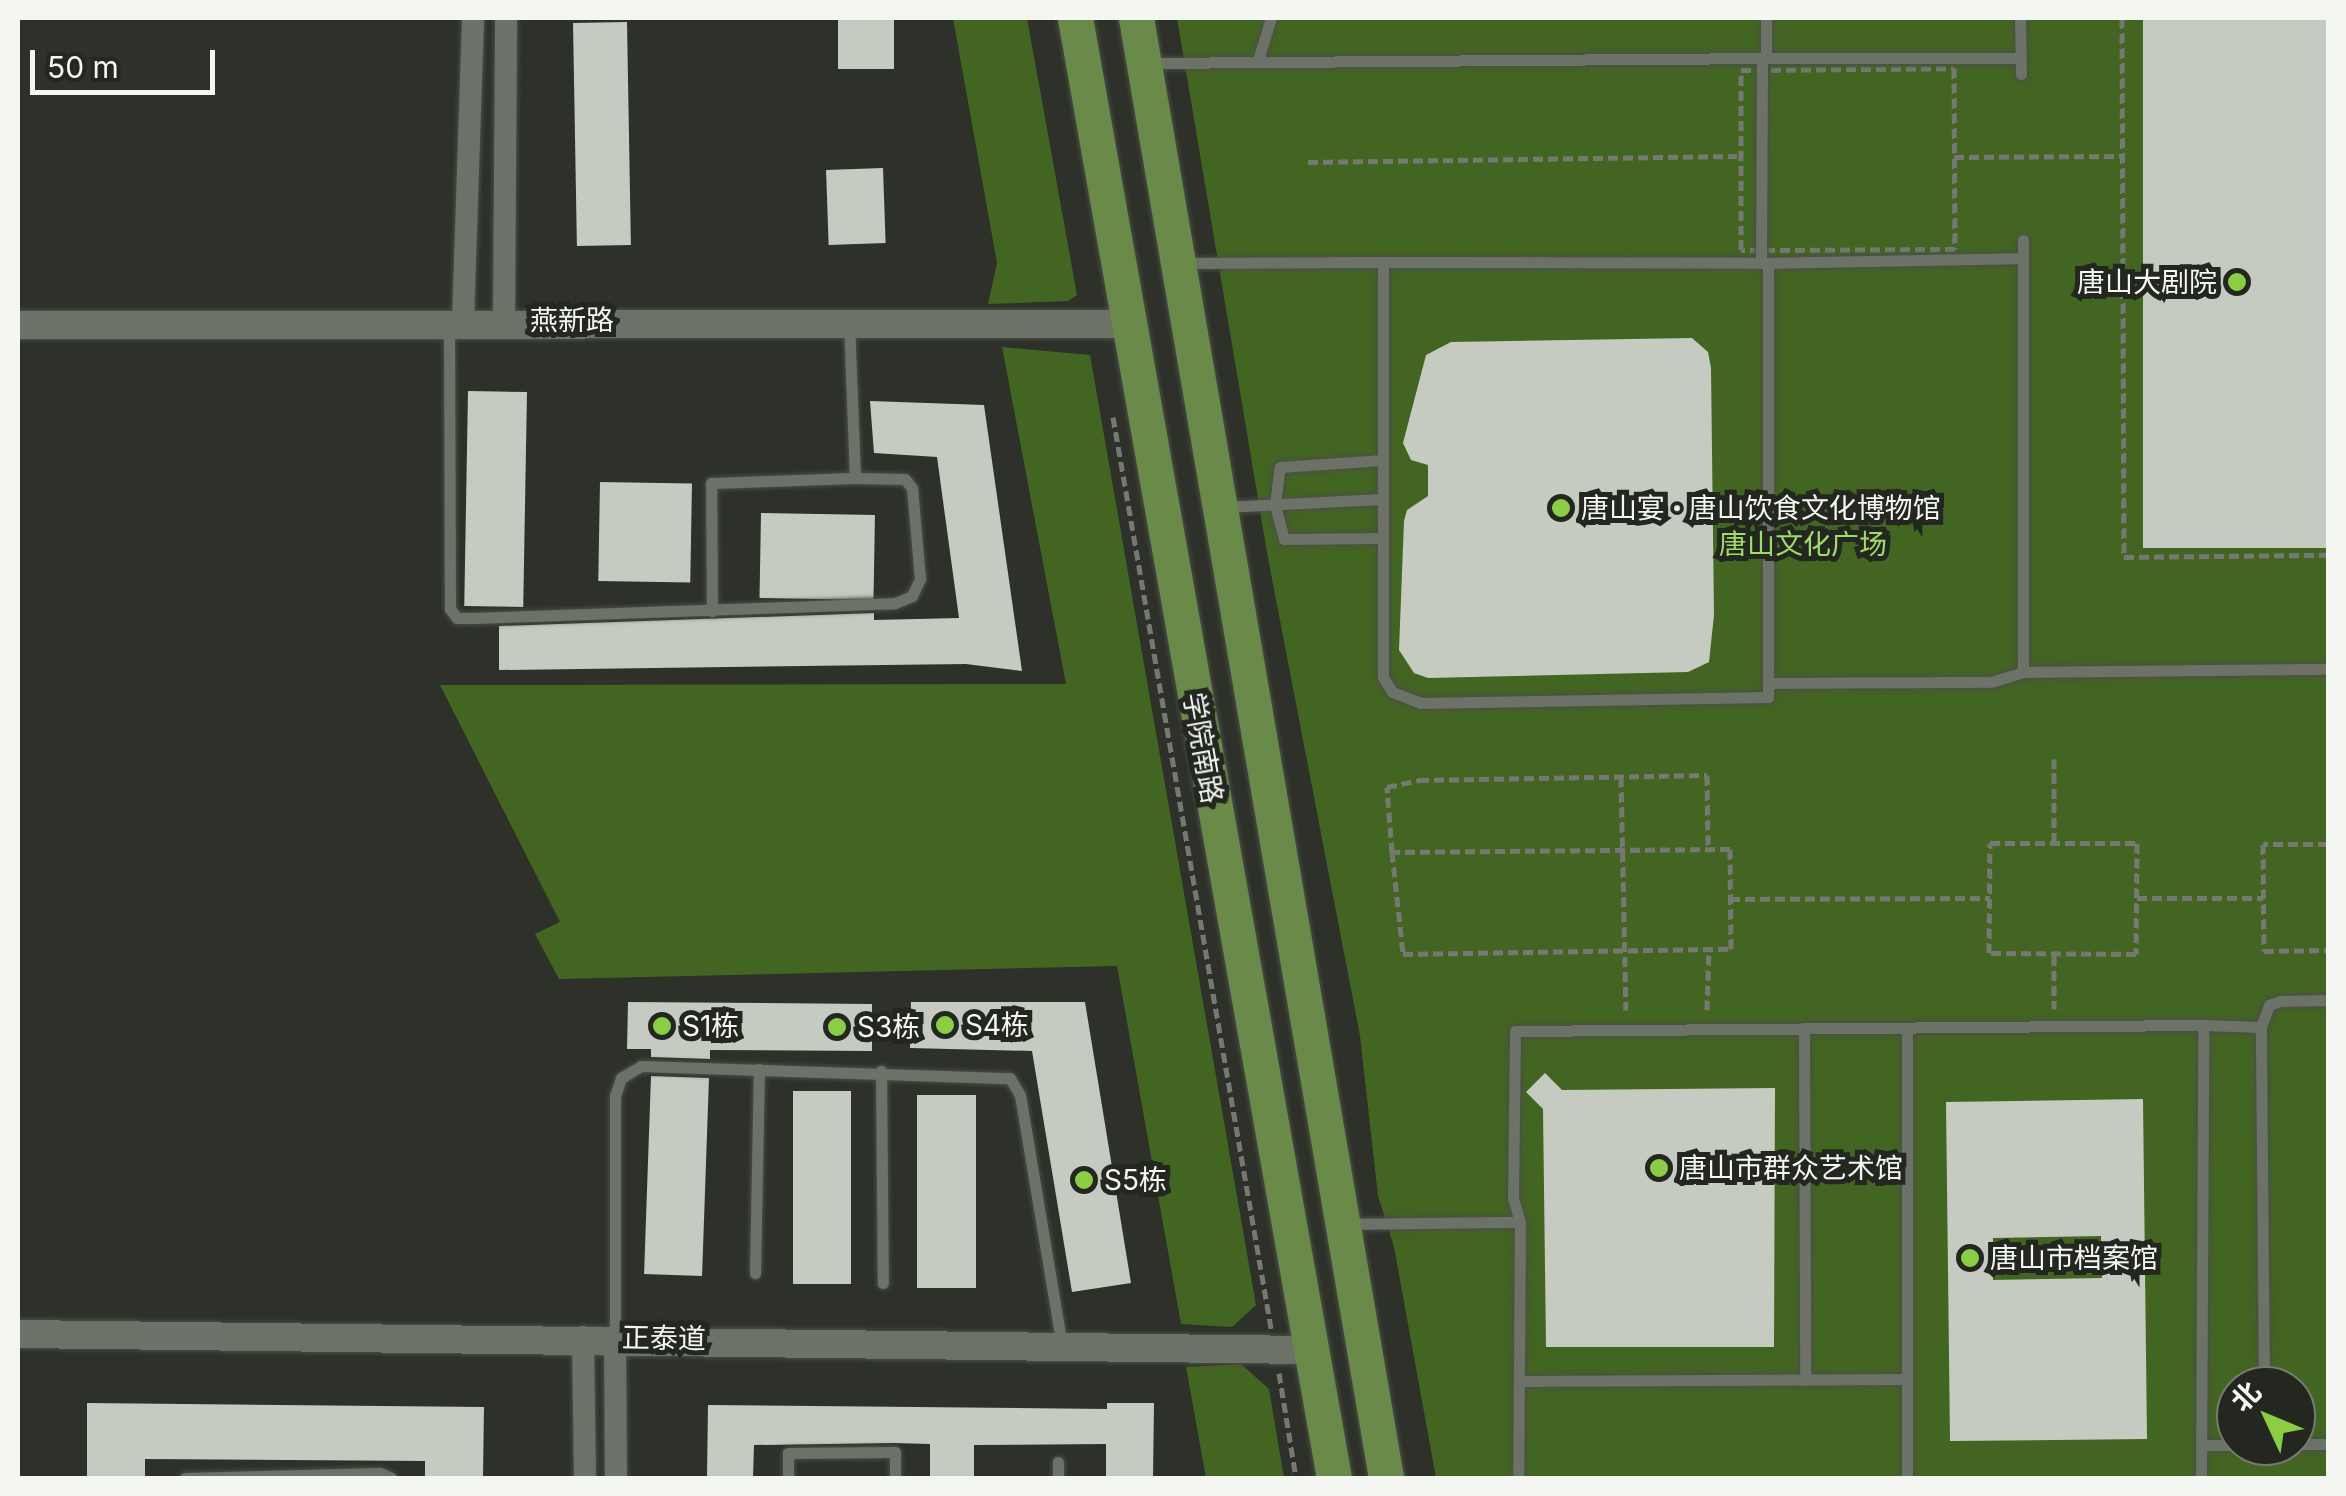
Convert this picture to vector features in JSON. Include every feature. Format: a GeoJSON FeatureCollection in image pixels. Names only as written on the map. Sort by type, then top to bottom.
{"type":"FeatureCollection","features":[{"type":"Feature","properties":{"kind":"main road","name":"学院南路"},"geometry":{"type":"LineString","coordinates":[[1075,18],[1334,1478]]}},
{"type":"Feature","properties":{"kind":"main road","name":"学院南路"},"geometry":{"type":"LineString","coordinates":[[1136,18],[1386,1478]]}},
{"type":"Feature","properties":{"kind":"street"},"geometry":{"type":"LineString","coordinates":[[456,321],[473,18]]}},
{"type":"Feature","properties":{"kind":"street"},"geometry":{"type":"LineString","coordinates":[[504,320],[506,18]]}},
{"type":"Feature","properties":{"kind":"street","name":"燕新路"},"geometry":{"type":"LineString","coordinates":[[18,325],[504,320],[1127,324]]}},
{"type":"Feature","properties":{"kind":"street","name":"正泰道"},"geometry":{"type":"LineString","coordinates":[[18,1334],[583,1337],[1312,1350]]}},
{"type":"Feature","properties":{"kind":"street"},"geometry":{"type":"LineString","coordinates":[[583,1337],[584,1478]]}},
{"type":"Feature","properties":{"kind":"street"},"geometry":{"type":"LineString","coordinates":[[615,1338],[616,1478]]}},
{"type":"Feature","properties":{"kind":"lane"},"geometry":{"type":"LineString","coordinates":[[1258,60],[1271,18]]}},
{"type":"Feature","properties":{"kind":"lane"},"geometry":{"type":"LineString","coordinates":[[1383,262],[1383,676],[1392,692],[1421,703],[1768,697],[1766,18]]}},
{"type":"Feature","properties":{"kind":"lane"},"geometry":{"type":"LineString","coordinates":[[2020,18],[2021,74]]}},
{"type":"Feature","properties":{"kind":"lane"},"geometry":{"type":"LineString","coordinates":[[1144,64],[1258,60],[2020,58]]}},
{"type":"Feature","properties":{"kind":"lane"},"geometry":{"type":"LineString","coordinates":[[2023,240],[2023,672]]}},
{"type":"Feature","properties":{"kind":"lane"},"geometry":{"type":"LineString","coordinates":[[1177,263],[1764,263],[2023,258]]}},
{"type":"Feature","properties":{"kind":"lane"},"geometry":{"type":"LineString","coordinates":[[456,321],[450,609],[457,618],[712,611],[895,603],[912,596],[920,579],[912,488],[905,480],[856,478],[711,483],[712,611]]}},
{"type":"Feature","properties":{"kind":"lane"},"geometry":{"type":"LineString","coordinates":[[849,322],[856,478]]}},
{"type":"Feature","properties":{"kind":"lane"},"geometry":{"type":"LineString","coordinates":[[1382,538],[1284,539],[1276,504],[1280,466],[1383,460]]}},
{"type":"Feature","properties":{"kind":"lane"},"geometry":{"type":"LineString","coordinates":[[1219,508],[1382,499]]}},
{"type":"Feature","properties":{"kind":"lane"},"geometry":{"type":"LineString","coordinates":[[1768,683],[1991,682],[2023,672],[2328,669]]}},
{"type":"Feature","properties":{"kind":"lane"},"geometry":{"type":"LineString","coordinates":[[2264,1366],[2261,1027],[2269,1006],[2280,1000],[2328,1000]]}},
{"type":"Feature","properties":{"kind":"lane"},"geometry":{"type":"LineString","coordinates":[[2201,1478],[2205,1445],[2203,1025]]}},
{"type":"Feature","properties":{"kind":"lane"},"geometry":{"type":"LineString","coordinates":[[1518,1478],[1520,1222],[1513,1198],[1515,1031],[2261,1027]]}},
{"type":"Feature","properties":{"kind":"lane"},"geometry":{"type":"LineString","coordinates":[[1804,1029],[1805,1380]]}},
{"type":"Feature","properties":{"kind":"lane"},"geometry":{"type":"LineString","coordinates":[[1907,1029],[1907,1478]]}},
{"type":"Feature","properties":{"kind":"lane"},"geometry":{"type":"LineString","coordinates":[[615,1338],[615,1096],[621,1078],[640,1066],[1010,1078],[1020,1095],[1062,1346]]}},
{"type":"Feature","properties":{"kind":"lane"},"geometry":{"type":"LineString","coordinates":[[755,1273],[759,1069]]}},
{"type":"Feature","properties":{"kind":"lane"},"geometry":{"type":"LineString","coordinates":[[881,1072],[883,1283]]}},
{"type":"Feature","properties":{"kind":"lane"},"geometry":{"type":"LineString","coordinates":[[1342,1224],[1520,1222]]}},
{"type":"Feature","properties":{"kind":"lane"},"geometry":{"type":"LineString","coordinates":[[1519,1381],[1907,1379]]}},
{"type":"Feature","properties":{"kind":"lane"},"geometry":{"type":"LineString","coordinates":[[2205,1445],[2216,1445]]}},
{"type":"Feature","properties":{"kind":"lane"},"geometry":{"type":"LineString","coordinates":[[788,1478],[788,1453],[878,1452],[895,1452],[896,1478]]}},
{"type":"Feature","properties":{"kind":"lane"},"geometry":{"type":"LineString","coordinates":[[1058,1462],[1058,1478]]}},
{"type":"Feature","properties":{"kind":"lane"},"geometry":{"type":"LineString","coordinates":[[185,1478],[380,1473],[392,1478]]}},
{"type":"Feature","properties":{"kind":"path"},"geometry":{"type":"LineString","coordinates":[[2122,18],[2124,557],[2328,555]]}},
{"type":"Feature","properties":{"kind":"path"},"geometry":{"type":"LineString","coordinates":[[1954,68],[1954,158],[1955,249],[1742,250],[1741,70],[1954,68]]}},
{"type":"Feature","properties":{"kind":"path"},"geometry":{"type":"LineString","coordinates":[[1308,162],[1736,156]]}},
{"type":"Feature","properties":{"kind":"path"},"geometry":{"type":"LineString","coordinates":[[1954,158],[2122,156]]}},
{"type":"Feature","properties":{"kind":"path"},"geometry":{"type":"LineString","coordinates":[[1110,402],[1296,1478]]}},
{"type":"Feature","properties":{"kind":"path"},"geometry":{"type":"LineString","coordinates":[[2054,759],[2054,843]]}},
{"type":"Feature","properties":{"kind":"path"},"geometry":{"type":"LineString","coordinates":[[1392,852],[1730,849],[1730,950],[1403,954],[1392,852],[1386,787],[1707,775],[1708,848]]}},
{"type":"Feature","properties":{"kind":"path"},"geometry":{"type":"LineString","coordinates":[[1621,776],[1622,1010],[1640,1010]]}},
{"type":"Feature","properties":{"kind":"path"},"geometry":{"type":"LineString","coordinates":[[1990,843],[2054,843],[2137,843],[2136,954],[1989,953],[1990,843]]}},
{"type":"Feature","properties":{"kind":"path"},"geometry":{"type":"LineString","coordinates":[[2328,844],[2263,844],[2264,951],[2328,950]]}},
{"type":"Feature","properties":{"kind":"path"},"geometry":{"type":"LineString","coordinates":[[1730,899],[1990,898]]}},
{"type":"Feature","properties":{"kind":"path"},"geometry":{"type":"LineString","coordinates":[[2137,898],[2264,898]]}},
{"type":"Feature","properties":{"kind":"path"},"geometry":{"type":"LineString","coordinates":[[1692,1010],[1709,1010],[1709,950]]}},
{"type":"Feature","properties":{"kind":"path"},"geometry":{"type":"LineString","coordinates":[[2054,953],[2054,1027]]}},
{"type":"Feature","properties":{"kind":"green space"},"geometry":{"type":"Polygon","coordinates":[[[953,18],[1027,18],[1077,295],[1068,301],[988,304],[997,263],[953,18]]]}},
{"type":"Feature","properties":{"kind":"green space","name":"唐山文化广场"},"geometry":{"type":"Polygon","coordinates":[[[1177,18],[2328,18],[2328,1478],[1436,1478],[1394,1247],[1378,1196],[1360,1036],[1268,558],[1177,18]]]}},
{"type":"Feature","properties":{"kind":"green space"},"geometry":{"type":"Polygon","coordinates":[[[1002,347],[1090,355],[1256,1305],[1232,1327],[1181,1324],[1117,966],[559,979],[535,934],[560,922],[440,685],[1066,684],[1002,347]]]}},
{"type":"Feature","properties":{"kind":"green space"},"geometry":{"type":"Polygon","coordinates":[[[1241,1364],[1269,1389],[1284,1478],[1206,1478],[1186,1367],[1241,1364]]]}},
{"type":"Feature","properties":{"kind":"building"},"geometry":{"type":"Polygon","coordinates":[[[838,18],[894,18],[894,69],[838,69],[838,18]]]}},
{"type":"Feature","properties":{"kind":"building","name":"唐山大剧院"},"geometry":{"type":"Polygon","coordinates":[[[2143,18],[2328,18],[2328,548],[2143,548],[2143,18]]]}},
{"type":"Feature","properties":{"kind":"building"},"geometry":{"type":"Polygon","coordinates":[[[627,22],[631,245],[577,246],[573,23],[627,22]]]}},
{"type":"Feature","properties":{"kind":"building"},"geometry":{"type":"Polygon","coordinates":[[[883,168],[886,243],[829,245],[826,170],[883,168]]]}},
{"type":"Feature","properties":{"kind":"building","name":"唐山宴 · 唐山饮食文化博物馆"},"geometry":{"type":"Polygon","coordinates":[[[1692,338],[1708,352],[1711,368],[1714,615],[1709,662],[1688,672],[1428,678],[1414,673],[1399,650],[1404,521],[1407,510],[1428,496],[1428,465],[1411,460],[1403,443],[1426,355],[1451,342],[1692,338]]]}},
{"type":"Feature","properties":{"kind":"building"},"geometry":{"type":"Polygon","coordinates":[[[468,391],[527,392],[523,607],[464,606],[468,391]]]}},
{"type":"Feature","properties":{"kind":"building"},"geometry":{"type":"Polygon","coordinates":[[[870,401],[984,405],[1022,671],[966,664],[499,670],[499,626],[874,613],[874,620],[959,618],[937,457],[874,453],[870,401]]]}},
{"type":"Feature","properties":{"kind":"building"},"geometry":{"type":"Polygon","coordinates":[[[600,482],[692,484],[690,583],[598,581],[600,482]]]}},
{"type":"Feature","properties":{"kind":"building"},"geometry":{"type":"Polygon","coordinates":[[[761,513],[875,515],[873,600],[760,598],[761,513]]]}},
{"type":"Feature","properties":{"kind":"building"},"geometry":{"type":"Polygon","coordinates":[[[628,1002],[872,1004],[872,1051],[710,1050],[710,1059],[651,1057],[651,1049],[627,1049],[628,1002]]]}},
{"type":"Feature","properties":{"kind":"building"},"geometry":{"type":"Polygon","coordinates":[[[911,1002],[1085,1002],[1131,1283],[1072,1292],[1032,1051],[910,1048],[911,1002]]]}},
{"type":"Feature","properties":{"kind":"building","name":"唐山市群众艺术馆"},"geometry":{"type":"Polygon","coordinates":[[[1545,1073],[1562,1090],[1775,1088],[1774,1347],[1546,1347],[1543,1109],[1526,1092],[1545,1073]]]}},
{"type":"Feature","properties":{"kind":"building"},"geometry":{"type":"Polygon","coordinates":[[[651,1076],[709,1078],[702,1276],[644,1274],[651,1076]]]}},
{"type":"Feature","properties":{"kind":"building"},"geometry":{"type":"Polygon","coordinates":[[[793,1091],[851,1091],[851,1284],[793,1284],[793,1091]]]}},
{"type":"Feature","properties":{"kind":"building"},"geometry":{"type":"Polygon","coordinates":[[[917,1095],[976,1095],[976,1288],[917,1288],[917,1095]]]}},
{"type":"Feature","properties":{"kind":"building","name":"唐山市档案馆"},"geometry":{"type":"Polygon","coordinates":[[[2143,1099],[2147,1439],[1950,1441],[1946,1102],[2143,1099]],[[2101,1236],[1993,1238],[1993,1280],[2102,1278],[2101,1236]]]}},
{"type":"Feature","properties":{"kind":"building"},"geometry":{"type":"Polygon","coordinates":[[[87,1403],[484,1407],[483,1478],[425,1478],[425,1461],[145,1459],[145,1478],[87,1478],[87,1403]]]}},
{"type":"Feature","properties":{"kind":"building"},"geometry":{"type":"Polygon","coordinates":[[[1107,1403],[1154,1403],[1153,1478],[1106,1478],[1106,1444],[974,1445],[974,1478],[930,1478],[930,1444],[895,1443],[754,1445],[753,1478],[707,1478],[708,1405],[1107,1409],[1107,1403]]]}},
{"type":"Feature","properties":{"kind":"place","name":"唐山大剧院"},"geometry":{"type":"Point","coordinates":[2237,282]}},
{"type":"Feature","properties":{"kind":"place","name":"唐山宴 · 唐山饮食文化博物馆"},"geometry":{"type":"Point","coordinates":[1561,508]}},
{"type":"Feature","properties":{"kind":"place","name":"S4栋"},"geometry":{"type":"Point","coordinates":[945,1025]}},
{"type":"Feature","properties":{"kind":"place","name":"S1栋"},"geometry":{"type":"Point","coordinates":[662,1026]}},
{"type":"Feature","properties":{"kind":"place","name":"S3栋"},"geometry":{"type":"Point","coordinates":[837,1027]}},
{"type":"Feature","properties":{"kind":"place","name":"唐山市群众艺术馆"},"geometry":{"type":"Point","coordinates":[1659,1168]}},
{"type":"Feature","properties":{"kind":"place","name":"S5栋"},"geometry":{"type":"Point","coordinates":[1084,1180]}},
{"type":"Feature","properties":{"kind":"place","name":"唐山市档案馆"},"geometry":{"type":"Point","coordinates":[1970,1258]}}]}
